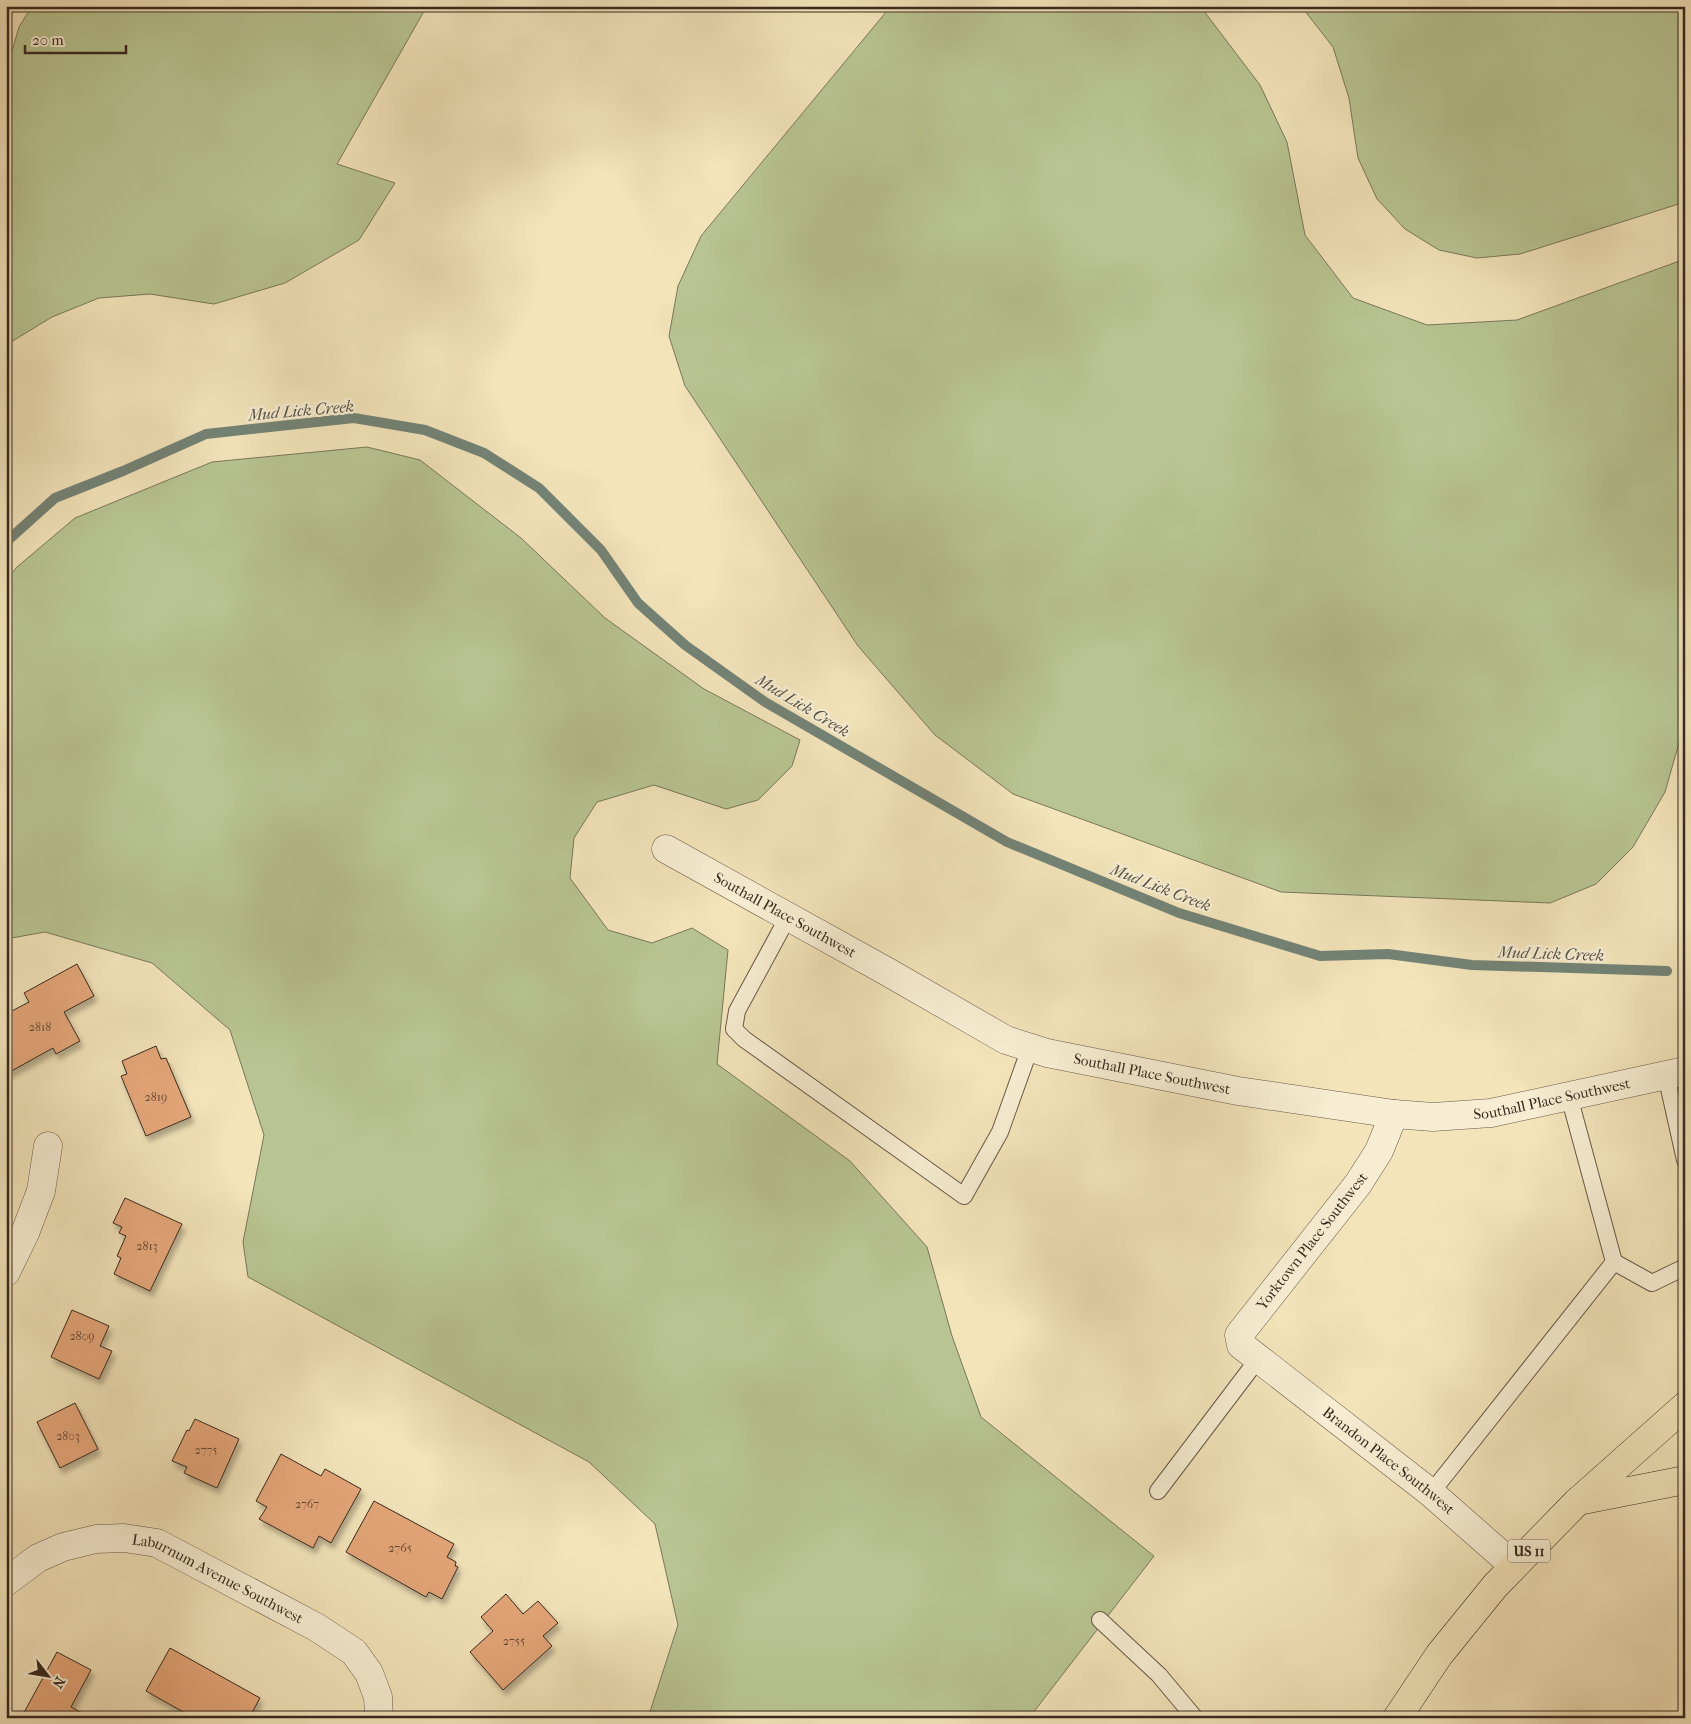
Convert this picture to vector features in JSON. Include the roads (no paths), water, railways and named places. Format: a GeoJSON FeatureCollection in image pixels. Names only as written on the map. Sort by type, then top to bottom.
{"type":"FeatureCollection","features":[{"type":"Feature","properties":{"kind":"main road","name":"US 11"},"geometry":{"type":"LineString","coordinates":[[1397,1718],[1439,1656],[1495,1586],[1577,1502],[1685,1406]]}},
{"type":"Feature","properties":{"kind":"main road"},"geometry":{"type":"LineString","coordinates":[[1577,1502],[1685,1480]]}},
{"type":"Feature","properties":{"kind":"street","name":"Southall Place Southwest"},"geometry":{"type":"LineString","coordinates":[[666,849],[1006,1040],[1047,1053],[1238,1091],[1394,1114],[1433,1117],[1490,1113],[1675,1073]]}},
{"type":"Feature","properties":{"kind":"street","name":"Yorktown Place Southwest"},"geometry":{"type":"LineString","coordinates":[[1258,1359],[1241,1345],[1239,1335],[1358,1184],[1380,1151],[1394,1114]]}},
{"type":"Feature","properties":{"kind":"street"},"geometry":{"type":"LineString","coordinates":[[6,1272],[25,1233],[41,1191],[48,1146]]}},
{"type":"Feature","properties":{"kind":"street","name":"Brandon Place Southwest"},"geometry":{"type":"LineString","coordinates":[[1258,1359],[1431,1493],[1514,1566]]}},
{"type":"Feature","properties":{"kind":"street","name":"Laburnum Avenue Southwest"},"geometry":{"type":"LineString","coordinates":[[7,1579],[38,1558],[63,1547],[96,1538],[124,1538],[157,1543],[316,1627],[354,1652],[370,1673],[378,1698],[379,1718]]}},
{"type":"Feature","properties":{"kind":"lane"},"geometry":{"type":"LineString","coordinates":[[788,917],[737,1011],[734,1029],[744,1040],[964,1196],[1000,1132],[1030,1048]]}},
{"type":"Feature","properties":{"kind":"lane"},"geometry":{"type":"LineString","coordinates":[[1675,1073],[1685,1160]]}},
{"type":"Feature","properties":{"kind":"lane"},"geometry":{"type":"LineString","coordinates":[[1569,1096],[1614,1262],[1652,1282],[1685,1267]]}},
{"type":"Feature","properties":{"kind":"lane"},"geometry":{"type":"LineString","coordinates":[[1431,1493],[1614,1262]]}},
{"type":"Feature","properties":{"kind":"lane"},"geometry":{"type":"LineString","coordinates":[[1158,1491],[1258,1359]]}},
{"type":"Feature","properties":{"kind":"lane"},"geometry":{"type":"LineString","coordinates":[[1100,1620],[1159,1675],[1195,1718]]}},
{"type":"Feature","properties":{"kind":"waterway","name":"Mud Lick Creek"},"geometry":{"type":"LineString","coordinates":[[6,542],[55,498],[123,471],[206,434],[354,418],[425,430],[484,453],[539,488],[601,550],[638,603],[685,645],[765,702],[1007,842],[1179,913],[1320,956],[1388,954],[1472,965],[1667,971]]}}]}
